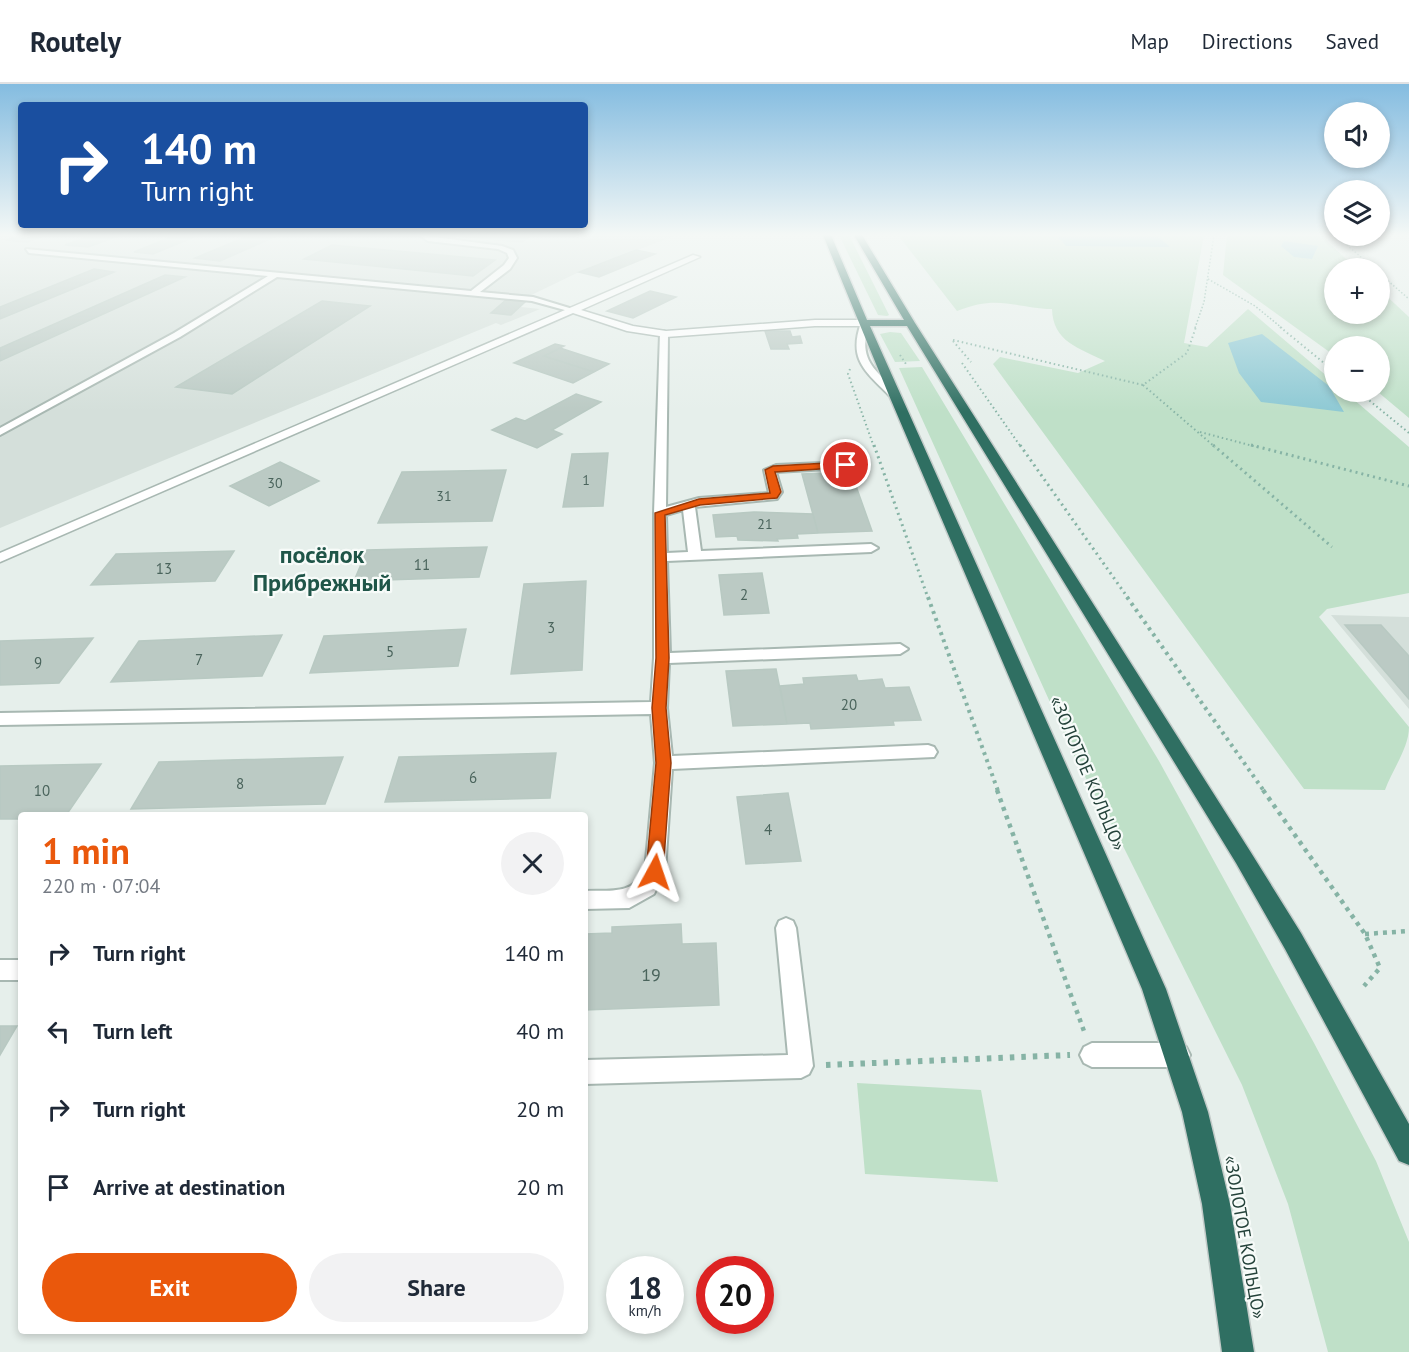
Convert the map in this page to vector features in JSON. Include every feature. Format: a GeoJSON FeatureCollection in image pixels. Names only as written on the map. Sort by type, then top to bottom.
{"type":"FeatureCollection","features":[{"type":"Feature","properties":{"kind":"highway","name":"«ЗОЛОТОЕ КОЛЬЦО»"},"geometry":{"type":"LineString","coordinates":[[853,294],[893,393],[1154,989],[1178,1055],[1195,1112],[1216,1204],[1238,1352]]}},
{"type":"Feature","properties":{"kind":"highway"},"geometry":{"type":"LineString","coordinates":[[893,294],[1243,857],[1409,1151]]}},
{"type":"Feature","properties":{"kind":"highway"},"geometry":{"type":"LineString","coordinates":[[865,322],[910,323]]}},
{"type":"Feature","properties":{"kind":"street"},"geometry":{"type":"LineString","coordinates":[[0,558],[609,294]]}},
{"type":"Feature","properties":{"kind":"street"},"geometry":{"type":"LineString","coordinates":[[572,310],[638,330],[664,334],[814,321],[865,322]]}},
{"type":"Feature","properties":{"kind":"lane"},"geometry":{"type":"LineString","coordinates":[[0,432],[177,335],[244,294]]}},
{"type":"Feature","properties":{"kind":"lane"},"geometry":{"type":"LineString","coordinates":[[474,294],[533,299],[572,310]]}},
{"type":"Feature","properties":{"kind":"lane"},"geometry":{"type":"LineString","coordinates":[[865,322],[858,346],[868,368],[893,393]]}},
{"type":"Feature","properties":{"kind":"lane"},"geometry":{"type":"LineString","coordinates":[[588,900],[629,899],[647,888],[655,872],[664,763],[659,708],[662,658],[660,513],[664,334]]}},
{"type":"Feature","properties":{"kind":"lane"},"geometry":{"type":"LineString","coordinates":[[660,513],[689,507],[699,502],[773,496],[776,492],[770,470],[777,468],[846,465]]}},
{"type":"Feature","properties":{"kind":"lane"},"geometry":{"type":"LineString","coordinates":[[689,507],[696,555]]}},
{"type":"Feature","properties":{"kind":"lane"},"geometry":{"type":"LineString","coordinates":[[661,557],[871,548]]}},
{"type":"Feature","properties":{"kind":"lane"},"geometry":{"type":"LineString","coordinates":[[662,658],[900,649]]}},
{"type":"Feature","properties":{"kind":"lane"},"geometry":{"type":"LineString","coordinates":[[0,719],[659,708]]}},
{"type":"Feature","properties":{"kind":"lane"},"geometry":{"type":"LineString","coordinates":[[664,763],[928,752]]}},
{"type":"Feature","properties":{"kind":"lane"},"geometry":{"type":"LineString","coordinates":[[588,1072],[801,1066],[786,928]]}},
{"type":"Feature","properties":{"kind":"lane"},"geometry":{"type":"LineString","coordinates":[[0,970],[18,970]]}},
{"type":"Feature","properties":{"kind":"lane"},"geometry":{"type":"LineString","coordinates":[[1092,1055],[1178,1055]]}},
{"type":"Feature","properties":{"kind":"path"},"geometry":{"type":"LineString","coordinates":[[1143,385],[1187,353],[1205,294]]}},
{"type":"Feature","properties":{"kind":"path"},"geometry":{"type":"LineString","coordinates":[[1234,294],[1255,306],[1324,363]]}},
{"type":"Feature","properties":{"kind":"path"},"geometry":{"type":"LineString","coordinates":[[971,362],[953,340],[1143,385],[1332,547]]}},
{"type":"Feature","properties":{"kind":"path"},"geometry":{"type":"LineString","coordinates":[[962,363],[1365,934],[1380,968],[1364,986]]}},
{"type":"Feature","properties":{"kind":"path"},"geometry":{"type":"LineString","coordinates":[[801,1066],[1092,1055],[848,374],[852,365]]}},
{"type":"Feature","properties":{"kind":"path"},"geometry":{"type":"LineString","coordinates":[[1371,402],[1409,433]]}},
{"type":"Feature","properties":{"kind":"path"},"geometry":{"type":"LineString","coordinates":[[1197,431],[1409,486]]}},
{"type":"Feature","properties":{"kind":"path"},"geometry":{"type":"LineString","coordinates":[[1365,934],[1409,931]]}},
{"type":"Feature","properties":{"kind":"shaded area"},"geometry":{"type":"Polygon","coordinates":[[[0,294],[533,294],[521,300],[526,301],[521,307],[540,309],[501,325],[496,323],[0,528],[0,294]]]}},
{"type":"Feature","properties":{"kind":"shaded area"},"geometry":{"type":"Polygon","coordinates":[[[1331,615],[1409,617],[1409,709],[1331,615]]]}},
{"type":"Feature","properties":{"kind":"green space"},"geometry":{"type":"Polygon","coordinates":[[[868,294],[879,294],[889,315],[878,315],[868,294]]]}},
{"type":"Feature","properties":{"kind":"green space"},"geometry":{"type":"Polygon","coordinates":[[[944,294],[1193,294],[1184,343],[1207,347],[1248,309],[1324,374],[1324,402],[1357,402],[1409,447],[1409,593],[1327,609],[1319,617],[1409,727],[1403,751],[1385,790],[1304,789],[993,364],[1000,357],[1078,373],[1105,361],[1077,348],[1062,337],[1053,320],[1052,309],[1006,303],[984,303],[957,311],[944,294]]]}},
{"type":"Feature","properties":{"kind":"green space"},"geometry":{"type":"Polygon","coordinates":[[[1250,294],[1324,294],[1324,324],[1390,324],[1390,299],[1409,317],[1409,418],[1390,402],[1390,336],[1324,336],[1324,348],[1250,294]]]}},
{"type":"Feature","properties":{"kind":"green space"},"geometry":{"type":"Polygon","coordinates":[[[901,333],[920,361],[895,362],[880,334],[901,333]]]}},
{"type":"Feature","properties":{"kind":"green space"},"geometry":{"type":"Polygon","coordinates":[[[922,367],[1159,761],[1376,1161],[1409,1242],[1409,1352],[1328,1352],[1288,1204],[1242,1085],[1123,846],[1077,762],[899,368],[922,367]]]}},
{"type":"Feature","properties":{"kind":"green space"},"geometry":{"type":"Polygon","coordinates":[[[857,1083],[981,1090],[998,1182],[865,1174],[857,1083]]]}},
{"type":"Feature","properties":{"kind":"water"},"geometry":{"type":"Polygon","coordinates":[[[1262,334],[1324,382],[1324,402],[1338,402],[1344,412],[1261,402],[1239,373],[1228,343],[1262,334]]]}},
{"type":"Feature","properties":{"kind":"building"},"geometry":{"type":"Polygon","coordinates":[[[32,294],[60,294],[0,319],[0,307],[32,294]]]}},
{"type":"Feature","properties":{"kind":"building"},"geometry":{"type":"Polygon","coordinates":[[[122,294],[147,294],[0,361],[0,348],[122,294]]]}},
{"type":"Feature","properties":{"kind":"building"},"geometry":{"type":"Polygon","coordinates":[[[643,294],[676,297],[633,318],[607,311],[643,294]]]}},
{"type":"Feature","properties":{"kind":"building"},"geometry":{"type":"Polygon","coordinates":[[[507,299],[526,301],[511,315],[491,313],[507,299]]]}},
{"type":"Feature","properties":{"kind":"building"},"geometry":{"type":"Polygon","coordinates":[[[322,301],[370,306],[232,394],[176,387],[322,301]]]}},
{"type":"Feature","properties":{"kind":"building"},"geometry":{"type":"Polygon","coordinates":[[[765,331],[790,331],[792,337],[800,336],[802,343],[787,344],[789,349],[771,349],[765,331]]]}},
{"type":"Feature","properties":{"kind":"building"},"geometry":{"type":"Polygon","coordinates":[[[555,344],[564,346],[544,356],[594,372],[573,383],[514,363],[555,344]]]}},
{"type":"Feature","properties":{"kind":"building"},"geometry":{"type":"Polygon","coordinates":[[[560,348],[609,364],[594,372],[544,356],[560,348]]]}},
{"type":"Feature","properties":{"kind":"building"},"geometry":{"type":"Polygon","coordinates":[[[576,394],[601,402],[552,430],[562,434],[537,448],[492,430],[516,418],[525,421],[576,394]]]}},
{"type":"Feature","properties":{"kind":"building"},"geometry":{"type":"Polygon","coordinates":[[[608,453],[603,506],[563,507],[572,454],[608,453]]]}},
{"type":"Feature","properties":{"kind":"building"},"geometry":{"type":"Polygon","coordinates":[[[280,462],[319,481],[269,506],[230,486],[280,462]]]}},
{"type":"Feature","properties":{"kind":"building"},"geometry":{"type":"Polygon","coordinates":[[[506,470],[492,521],[378,523],[402,472],[506,470]]]}},
{"type":"Feature","properties":{"kind":"building"},"geometry":{"type":"Polygon","coordinates":[[[851,472],[872,531],[818,533],[802,474],[851,472]]]}},
{"type":"Feature","properties":{"kind":"building"},"geometry":{"type":"Polygon","coordinates":[[[754,512],[813,514],[818,533],[797,534],[798,538],[777,539],[778,541],[738,540],[737,536],[716,537],[713,515],[754,512]]]}},
{"type":"Feature","properties":{"kind":"building"},"geometry":{"type":"Polygon","coordinates":[[[487,547],[479,577],[354,581],[367,550],[487,547]]]}},
{"type":"Feature","properties":{"kind":"building"},"geometry":{"type":"Polygon","coordinates":[[[234,551],[215,581],[91,585],[116,554],[234,551]]]}},
{"type":"Feature","properties":{"kind":"building"},"geometry":{"type":"Polygon","coordinates":[[[762,573],[769,613],[724,615],[719,575],[762,573]]]}},
{"type":"Feature","properties":{"kind":"building"},"geometry":{"type":"Polygon","coordinates":[[[586,581],[582,670],[511,674],[524,584],[586,581]]]}},
{"type":"Feature","properties":{"kind":"building"},"geometry":{"type":"Polygon","coordinates":[[[1345,625],[1381,625],[1409,656],[1409,699],[1345,625]]]}},
{"type":"Feature","properties":{"kind":"building"},"geometry":{"type":"Polygon","coordinates":[[[466,629],[458,666],[310,673],[324,636],[466,629]]]}},
{"type":"Feature","properties":{"kind":"building"},"geometry":{"type":"Polygon","coordinates":[[[282,635],[262,676],[111,682],[139,641],[282,635]]]}},
{"type":"Feature","properties":{"kind":"building"},"geometry":{"type":"Polygon","coordinates":[[[93,638],[59,683],[0,685],[0,641],[93,638]]]}},
{"type":"Feature","properties":{"kind":"building"},"geometry":{"type":"Polygon","coordinates":[[[776,669],[787,724],[733,726],[726,671],[776,669]]]}},
{"type":"Feature","properties":{"kind":"building"},"geometry":{"type":"Polygon","coordinates":[[[856,675],[858,681],[882,679],[885,688],[909,687],[921,720],[893,721],[894,725],[811,729],[810,723],[787,724],[780,686],[804,684],[803,678],[856,675]]]}},
{"type":"Feature","properties":{"kind":"building"},"geometry":{"type":"Polygon","coordinates":[[[556,753],[550,798],[385,802],[399,757],[556,753]]]}},
{"type":"Feature","properties":{"kind":"building"},"geometry":{"type":"Polygon","coordinates":[[[343,757],[325,804],[131,809],[159,762],[343,757]]]}},
{"type":"Feature","properties":{"kind":"building"},"geometry":{"type":"Polygon","coordinates":[[[101,764],[68,812],[18,812],[18,819],[0,819],[0,766],[101,764]]]}},
{"type":"Feature","properties":{"kind":"building"},"geometry":{"type":"Polygon","coordinates":[[[788,793],[801,861],[746,864],[737,797],[788,793]]]}},
{"type":"Feature","properties":{"kind":"building"},"geometry":{"type":"Polygon","coordinates":[[[681,924],[682,944],[716,943],[719,1005],[588,1010],[588,934],[612,933],[612,927],[681,924]]]}},
{"type":"Feature","properties":{"kind":"building"},"geometry":{"type":"Polygon","coordinates":[[[0,1026],[17,1026],[0,1055],[0,1026]]]}},
{"type":"Feature","properties":{"kind":"district","name":"посёлок Прибрежный"},"geometry":{"type":"Point","coordinates":[322,568]}},
{"type":"Feature","properties":{"kind":"route"},"geometry":{"type":"LineString","coordinates":[[655,872],[664,763],[659,708],[662,658],[660,513],[689,507],[699,502],[766,499],[776,492],[770,470],[777,468],[846,465]]}}]}
